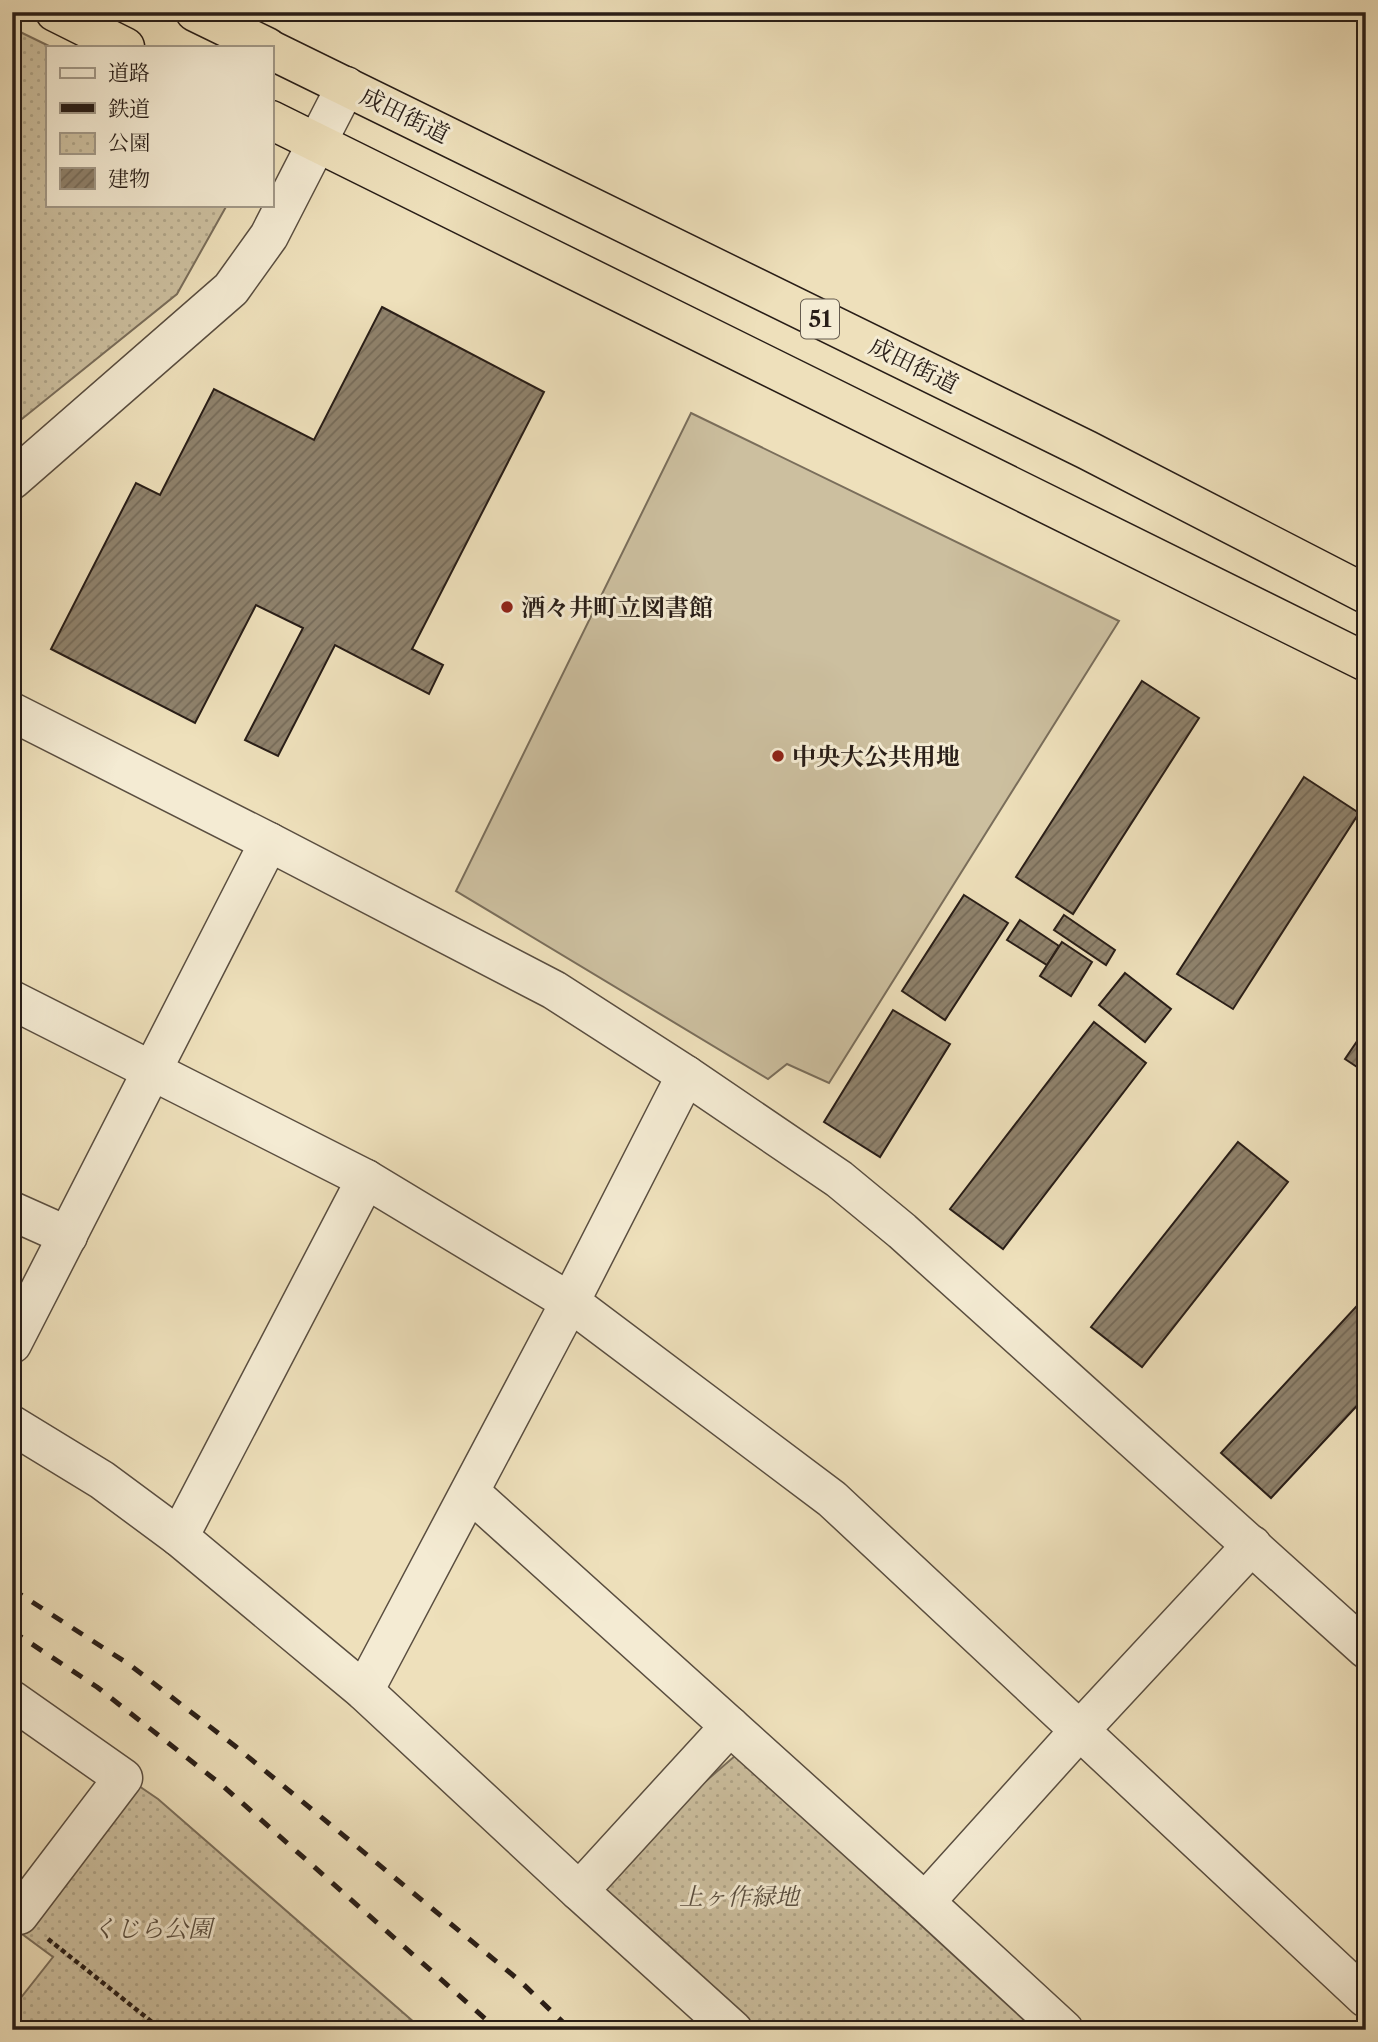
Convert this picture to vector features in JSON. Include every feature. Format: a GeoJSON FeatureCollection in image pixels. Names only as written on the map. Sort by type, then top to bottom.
{"type":"FeatureCollection","features":[{"type":"Feature","properties":{"kind":"highway"},"geometry":{"type":"LineString","coordinates":[[55,12],[123,46]]}},
{"type":"Feature","properties":{"kind":"highway","name":"成田街道"},"geometry":{"type":"LineString","coordinates":[[195,12],[265,46]]}},
{"type":"Feature","properties":{"kind":"highway","name":"成田街道"},"geometry":{"type":"LineString","coordinates":[[273,50],[1087,450],[1366,594]]}},
{"type":"Feature","properties":{"kind":"highway"},"geometry":{"type":"LineString","coordinates":[[273,121],[1366,662]]}},
{"type":"Feature","properties":{"kind":"street"},"geometry":{"type":"LineString","coordinates":[[12,480],[231,289],[269,236],[346,86]]}},
{"type":"Feature","properties":{"kind":"street"},"geometry":{"type":"LineString","coordinates":[[12,712],[554,990],[686,1075],[839,1179],[902,1231],[1366,1649]]}},
{"type":"Feature","properties":{"kind":"street"},"geometry":{"type":"LineString","coordinates":[[12,1344],[269,842]]}},
{"type":"Feature","properties":{"kind":"street"},"geometry":{"type":"LineString","coordinates":[[12,1000],[366,1179],[570,1302],[832,1499],[1366,1998]]}},
{"type":"Feature","properties":{"kind":"street"},"geometry":{"type":"LineString","coordinates":[[364,1691],[570,1302],[686,1075]]}},
{"type":"Feature","properties":{"kind":"street"},"geometry":{"type":"LineString","coordinates":[[179,1538],[366,1179]]}},
{"type":"Feature","properties":{"kind":"street"},"geometry":{"type":"LineString","coordinates":[[12,1211],[68,1236]]}},
{"type":"Feature","properties":{"kind":"street"},"geometry":{"type":"LineString","coordinates":[[12,1425],[102,1480],[179,1538],[364,1691],[733,2030]]}},
{"type":"Feature","properties":{"kind":"street"},"geometry":{"type":"LineString","coordinates":[[470,1492],[1064,2030]]}},
{"type":"Feature","properties":{"kind":"street"},"geometry":{"type":"LineString","coordinates":[[925,1902],[1252,1545]]}},
{"type":"Feature","properties":{"kind":"street"},"geometry":{"type":"LineString","coordinates":[[12,1700],[123,1778],[16,1914]]}},
{"type":"Feature","properties":{"kind":"street"},"geometry":{"type":"LineString","coordinates":[[579,1891],[730,1727]]}},
{"type":"Feature","properties":{"kind":"path"},"geometry":{"type":"LineString","coordinates":[[16,1914],[162,2030]]}},
{"type":"Feature","properties":{"kind":"green space"},"geometry":{"type":"Polygon","coordinates":[[[12,28],[49,46],[46,46],[46,206],[226,206],[177,294],[12,427],[12,28]]]}},
{"type":"Feature","properties":{"kind":"green space","name":"中央大公共用地"},"geometry":{"type":"Polygon","coordinates":[[[691,413],[1119,621],[829,1083],[787,1064],[768,1079],[456,891],[691,413]]]}},
{"type":"Feature","properties":{"kind":"green space","name":"上ヶ作緑地"},"geometry":{"type":"Polygon","coordinates":[[[736,1755],[1035,2030],[738,2030],[579,1891],[736,1755]]]}},
{"type":"Feature","properties":{"kind":"green space","name":"くじら公園"},"geometry":{"type":"Polygon","coordinates":[[[136,1784],[158,1799],[423,2030],[12,2030],[12,2009],[53,1957],[18,1931],[136,1784]]]}},
{"type":"Feature","properties":{"kind":"building"},"geometry":{"type":"Polygon","coordinates":[[[382,307],[544,392],[412,649],[443,665],[429,694],[335,645],[278,756],[245,740],[303,628],[256,605],[195,723],[51,649],[136,483],[160,495],[214,389],[314,440],[382,307]]]}},
{"type":"Feature","properties":{"kind":"building"},"geometry":{"type":"Polygon","coordinates":[[[1142,681],[1199,718],[1073,914],[1016,877],[1142,681]]]}},
{"type":"Feature","properties":{"kind":"building"},"geometry":{"type":"Polygon","coordinates":[[[1304,777],[1359,813],[1233,1009],[1177,974],[1304,777]]]}},
{"type":"Feature","properties":{"kind":"building"},"geometry":{"type":"Polygon","coordinates":[[[964,895],[1008,923],[945,1020],[902,991],[964,895]]]}},
{"type":"Feature","properties":{"kind":"building"},"geometry":{"type":"Polygon","coordinates":[[[1064,915],[1115,950],[1106,965],[1054,930],[1064,915]]]}},
{"type":"Feature","properties":{"kind":"building"},"geometry":{"type":"Polygon","coordinates":[[[1020,920],[1059,946],[1047,965],[1007,940],[1020,920]]]}},
{"type":"Feature","properties":{"kind":"building"},"geometry":{"type":"Polygon","coordinates":[[[1062,942],[1092,962],[1071,996],[1040,976],[1062,942]]]}},
{"type":"Feature","properties":{"kind":"building"},"geometry":{"type":"Polygon","coordinates":[[[1125,973],[1171,1009],[1145,1042],[1099,1005],[1125,973]]]}},
{"type":"Feature","properties":{"kind":"building"},"geometry":{"type":"Polygon","coordinates":[[[893,1010],[950,1044],[880,1157],[824,1122],[893,1010]]]}},
{"type":"Feature","properties":{"kind":"building"},"geometry":{"type":"Polygon","coordinates":[[[1094,1022],[1146,1063],[1003,1249],[950,1209],[1094,1022]]]}},
{"type":"Feature","properties":{"kind":"building"},"geometry":{"type":"Polygon","coordinates":[[[1366,1028],[1366,1073],[1345,1059],[1366,1028]]]}},
{"type":"Feature","properties":{"kind":"building"},"geometry":{"type":"Polygon","coordinates":[[[1238,1142],[1288,1182],[1142,1367],[1091,1327],[1238,1142]]]}},
{"type":"Feature","properties":{"kind":"building"},"geometry":{"type":"Polygon","coordinates":[[[1366,1296],[1366,1396],[1271,1498],[1221,1453],[1366,1296]]]}},
{"type":"Feature","properties":{"kind":"railway"},"geometry":{"type":"LineString","coordinates":[[12,1589],[130,1665],[235,1746],[520,1981],[571,2030]]}},
{"type":"Feature","properties":{"kind":"railway"},"geometry":{"type":"LineString","coordinates":[[12,1631],[97,1687],[223,1786],[498,2030]]}},
{"type":"Feature","properties":{"kind":"place","name":"酒々井町立図書館"},"geometry":{"type":"Point","coordinates":[507,607]}},
{"type":"Feature","properties":{"kind":"place","name":"中央大公共用地"},"geometry":{"type":"Point","coordinates":[778,756]}}]}
